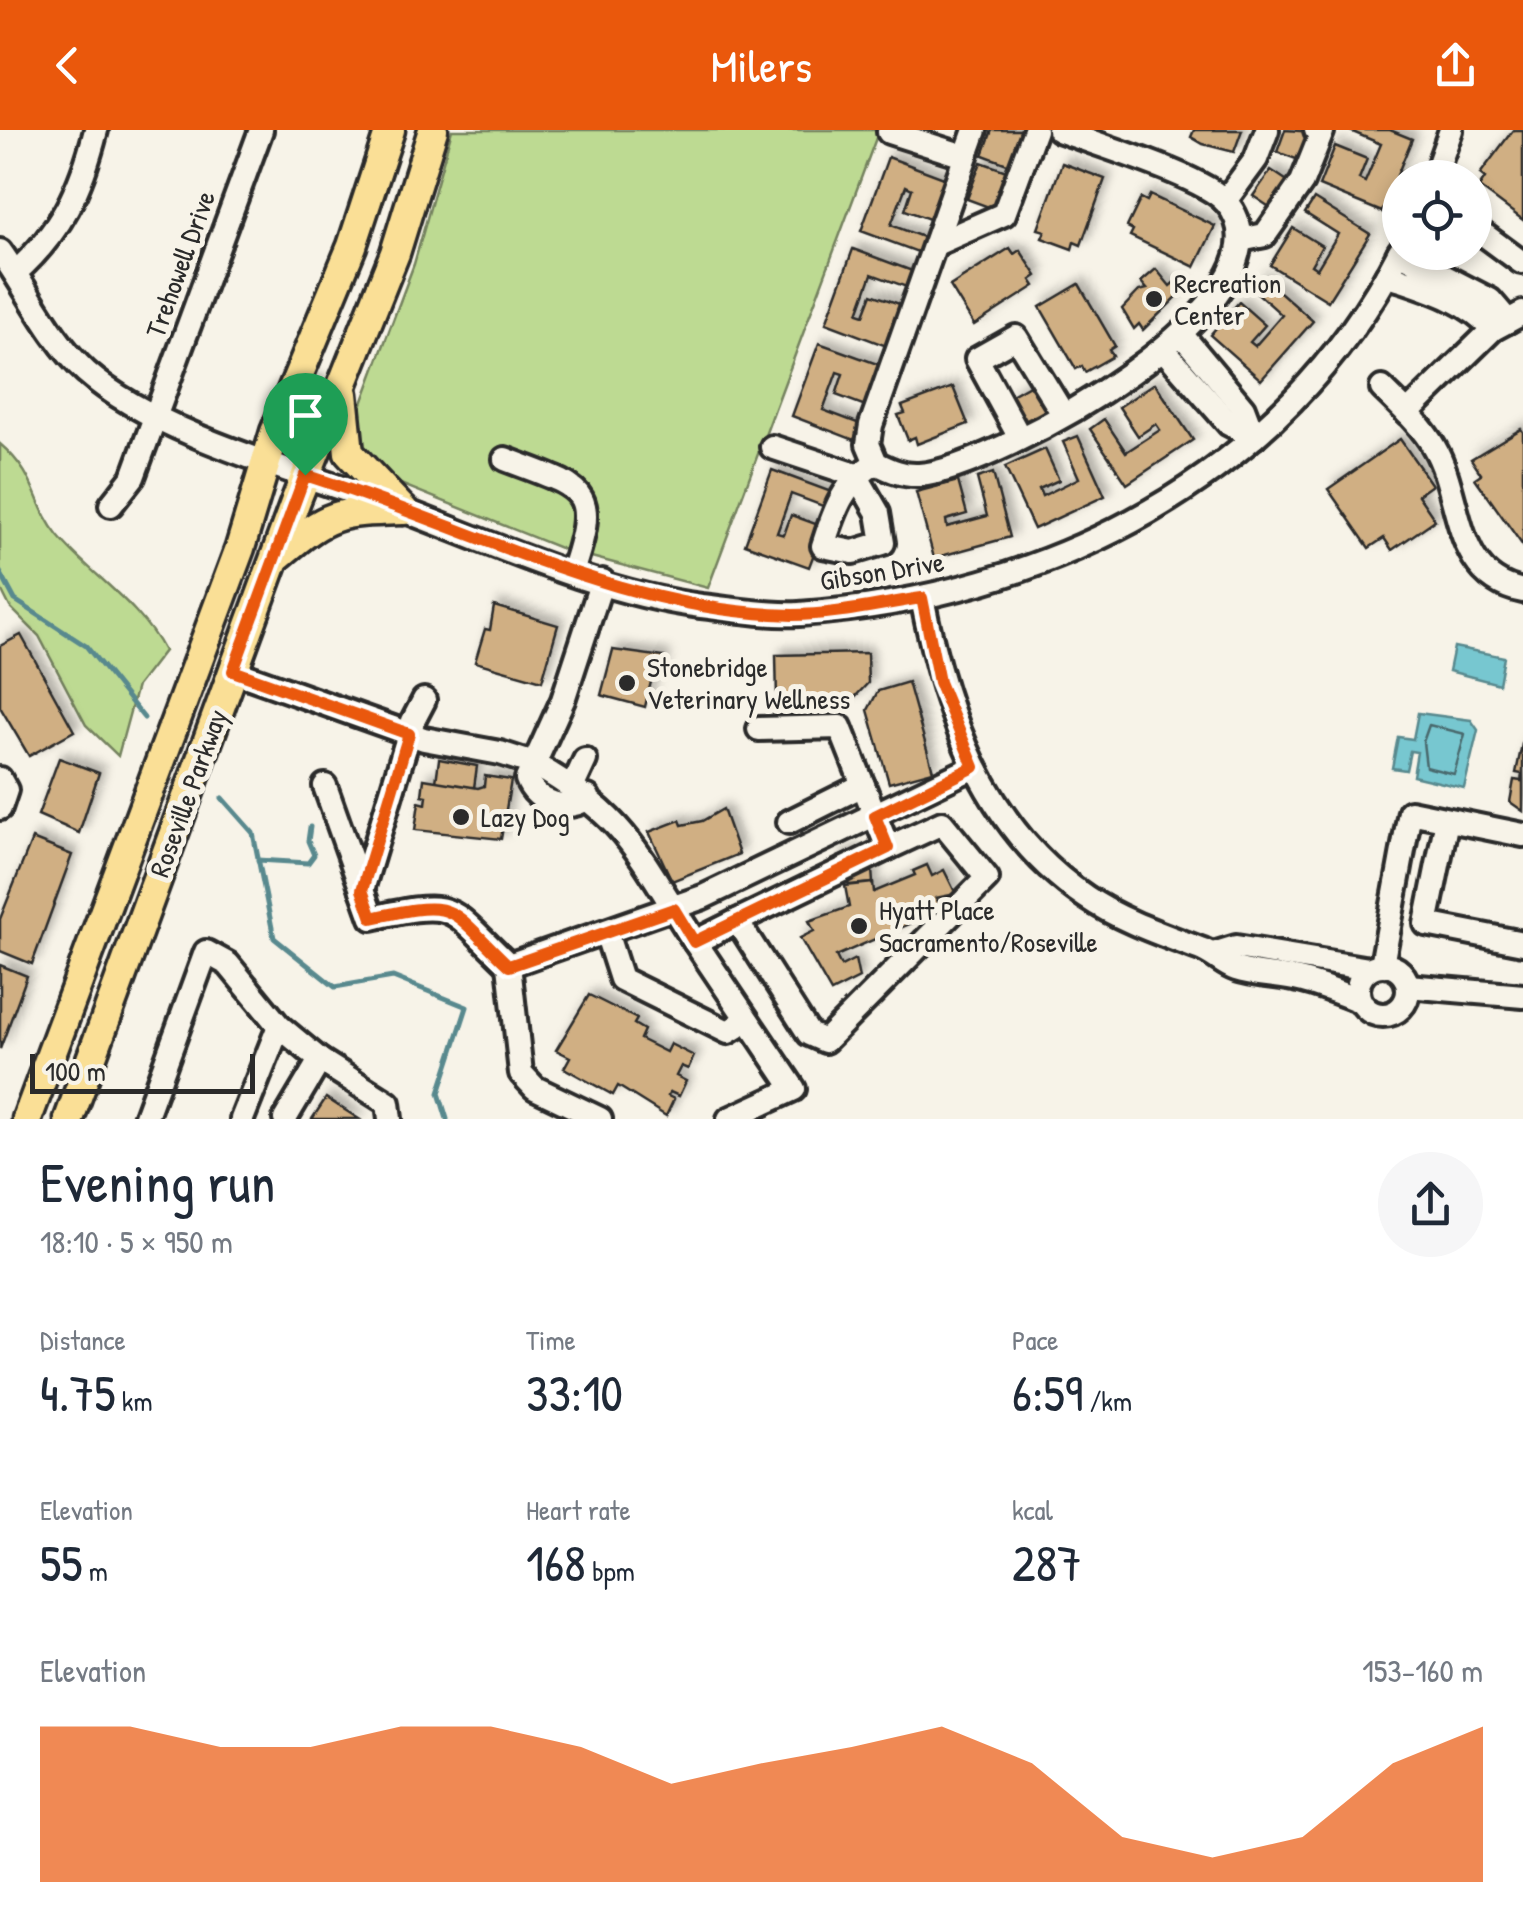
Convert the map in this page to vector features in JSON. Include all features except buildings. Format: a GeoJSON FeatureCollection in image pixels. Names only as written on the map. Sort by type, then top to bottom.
{"type":"FeatureCollection","features":[{"type":"Feature","properties":{"kind":"main road","name":"Roseville Parkway"},"geometry":{"type":"LineString","coordinates":[[28,1119],[240,548],[265,460],[352,246],[390,130]]}},
{"type":"Feature","properties":{"kind":"main road","name":"Roseville Parkway"},"geometry":{"type":"LineString","coordinates":[[69,1118],[305,475],[394,254],[433,130]]}},
{"type":"Feature","properties":{"kind":"main road"},"geometry":{"type":"LineString","coordinates":[[343,385],[349,453],[403,510]]}},
{"type":"Feature","properties":{"kind":"main road"},"geometry":{"type":"LineString","coordinates":[[275,558],[326,518],[344,512],[403,510]]}},
{"type":"Feature","properties":{"kind":"street"},"geometry":{"type":"LineString","coordinates":[[15,272],[48,244],[70,209],[96,130]]}},
{"type":"Feature","properties":{"kind":"street","name":"Trehowell Drive"},"geometry":{"type":"LineString","coordinates":[[111,505],[133,477],[261,130]]}},
{"type":"Feature","properties":{"kind":"street"},"geometry":{"type":"LineString","coordinates":[[866,469],[871,426],[975,130]]}},
{"type":"Feature","properties":{"kind":"street"},"geometry":{"type":"LineString","coordinates":[[936,244],[1004,214],[1035,130]]}},
{"type":"Feature","properties":{"kind":"street"},"geometry":{"type":"LineString","coordinates":[[772,447],[894,473],[919,475],[954,467],[1063,414],[1173,342],[1221,292],[1240,240],[1236,219],[1225,200],[1203,186],[1059,130]]}},
{"type":"Feature","properties":{"kind":"street"},"geometry":{"type":"LineString","coordinates":[[1225,200],[1256,159],[1267,130]]}},
{"type":"Feature","properties":{"kind":"street"},"geometry":{"type":"LineString","coordinates":[[1240,240],[1265,236],[1286,210],[1322,132],[1316,130]]}},
{"type":"Feature","properties":{"kind":"street"},"geometry":{"type":"LineString","coordinates":[[1440,160],[1451,130]]}},
{"type":"Feature","properties":{"kind":"street"},"geometry":{"type":"LineString","coordinates":[[889,132],[964,156]]}},
{"type":"Feature","properties":{"kind":"street"},"geometry":{"type":"LineString","coordinates":[[1492,240],[1522,262]]}},
{"type":"Feature","properties":{"kind":"street","name":"Gibson Drive"},"geometry":{"type":"LineString","coordinates":[[0,251],[84,370],[156,419],[572,572],[696,605],[796,615],[922,598],[1020,574],[1112,533],[1189,488],[1254,437],[1326,360],[1390,270]]}},
{"type":"Feature","properties":{"kind":"street"},"geometry":{"type":"LineString","coordinates":[[1433,270],[1490,300],[1508,321]]}},
{"type":"Feature","properties":{"kind":"street"},"geometry":{"type":"LineString","coordinates":[[1388,275],[1508,321]]}},
{"type":"Feature","properties":{"kind":"street"},"geometry":{"type":"LineString","coordinates":[[1407,413],[1508,321]]}},
{"type":"Feature","properties":{"kind":"street"},"geometry":{"type":"LineString","coordinates":[[1020,438],[977,359],[1016,337],[1063,414]]}},
{"type":"Feature","properties":{"kind":"street"},"geometry":{"type":"LineString","coordinates":[[1173,342],[1229,424],[1254,437]]}},
{"type":"Feature","properties":{"kind":"street"},"geometry":{"type":"LineString","coordinates":[[1382,388],[1434,447],[1445,471],[1456,524],[1476,560],[1486,574],[1523,590]]}},
{"type":"Feature","properties":{"kind":"street"},"geometry":{"type":"LineString","coordinates":[[505,460],[568,484],[586,501],[588,523],[572,572]]}},
{"type":"Feature","properties":{"kind":"street"},"geometry":{"type":"LineString","coordinates":[[534,764],[563,700],[602,581]]}},
{"type":"Feature","properties":{"kind":"street"},"geometry":{"type":"LineString","coordinates":[[922,598],[939,682],[974,767],[1032,848],[1085,896],[1148,930],[1213,954],[1232,968],[1302,981],[1360,1001],[1370,1012],[1391,1014],[1406,1000],[1408,986],[1396,969],[1236,947],[1213,954]]}},
{"type":"Feature","properties":{"kind":"street"},"geometry":{"type":"LineString","coordinates":[[233,671],[409,734],[534,764],[580,792],[628,834],[694,942],[794,1089],[730,1119]]}},
{"type":"Feature","properties":{"kind":"street"},"geometry":{"type":"LineString","coordinates":[[362,890],[409,734],[424,700]]}},
{"type":"Feature","properties":{"kind":"street"},"geometry":{"type":"LineString","coordinates":[[759,729],[840,727],[888,848]]}},
{"type":"Feature","properties":{"kind":"street"},"geometry":{"type":"LineString","coordinates":[[580,792],[585,760]]}},
{"type":"Feature","properties":{"kind":"street"},"geometry":{"type":"LineString","coordinates":[[509,966],[674,909],[974,767]]}},
{"type":"Feature","properties":{"kind":"street"},"geometry":{"type":"LineString","coordinates":[[0,779],[6,790],[0,808]]}},
{"type":"Feature","properties":{"kind":"street"},"geometry":{"type":"LineString","coordinates":[[789,822],[862,784]]}},
{"type":"Feature","properties":{"kind":"street"},"geometry":{"type":"LineString","coordinates":[[325,786],[372,918],[431,904],[449,909],[509,966],[521,1073],[535,1088],[600,1119]]}},
{"type":"Feature","properties":{"kind":"street"},"geometry":{"type":"LineString","coordinates":[[1360,1001],[1360,980],[1376,967],[1410,812],[1523,835]]}},
{"type":"Feature","properties":{"kind":"street"},"geometry":{"type":"LineString","coordinates":[[1447,820],[1426,924],[1523,943]]}},
{"type":"Feature","properties":{"kind":"street"},"geometry":{"type":"LineString","coordinates":[[694,942],[736,921],[888,848],[942,823],[986,878],[825,1041],[809,1034],[736,921]]}},
{"type":"Feature","properties":{"kind":"street"},"geometry":{"type":"LineString","coordinates":[[606,932],[621,979],[728,1032],[746,1021]]}},
{"type":"Feature","properties":{"kind":"street"},"geometry":{"type":"LineString","coordinates":[[144,1119],[206,952],[228,964],[278,1026],[386,1114]]}},
{"type":"Feature","properties":{"kind":"street"},"geometry":{"type":"LineString","coordinates":[[1408,986],[1523,996]]}},
{"type":"Feature","properties":{"kind":"street"},"geometry":{"type":"LineString","coordinates":[[242,1119],[278,1026]]}},
{"type":"Feature","properties":{"kind":"street"},"geometry":{"type":"LineString","coordinates":[[286,1119],[320,1060]]}},
{"type":"Feature","properties":{"kind":"green space"},"geometry":{"type":"Polygon","coordinates":[[[452,130],[879,130],[708,588],[565,550],[373,473],[357,456],[355,422],[414,264],[452,130]]]}},
{"type":"Feature","properties":{"kind":"green space"},"geometry":{"type":"Polygon","coordinates":[[[0,444],[29,479],[58,536],[142,618],[164,651],[137,686],[118,756],[86,725],[39,636],[10,607],[0,587],[0,444]]]}},
{"type":"Feature","properties":{"kind":"water"},"geometry":{"type":"Polygon","coordinates":[[[1454,647],[1504,657],[1499,684],[1449,671],[1454,647]]]}},
{"type":"Feature","properties":{"kind":"water"},"geometry":{"type":"Polygon","coordinates":[[[1418,713],[1471,720],[1478,730],[1464,788],[1413,776],[1417,752],[1410,751],[1406,770],[1392,768],[1398,737],[1413,739],[1418,713]]]}},
{"type":"Feature","properties":{"kind":"waterway"},"geometry":{"type":"LineString","coordinates":[[0,572],[15,600],[86,646],[144,718]]}},
{"type":"Feature","properties":{"kind":"waterway"},"geometry":{"type":"LineString","coordinates":[[222,798],[253,833],[274,938],[335,987],[393,977],[467,1007],[439,1093],[447,1119]]}},
{"type":"Feature","properties":{"kind":"waterway"},"geometry":{"type":"LineString","coordinates":[[258,860],[308,863],[314,855],[308,841],[310,827]]}},
{"type":"Feature","properties":{"kind":"place","name":"Recreation Center"},"geometry":{"type":"Point","coordinates":[1154,299]}},
{"type":"Feature","properties":{"kind":"place","name":"Stonebridge Veterinary Wellness"},"geometry":{"type":"Point","coordinates":[627,683]}},
{"type":"Feature","properties":{"kind":"place","name":"Lazy Dog"},"geometry":{"type":"Point","coordinates":[461,817]}},
{"type":"Feature","properties":{"kind":"place","name":"Hyatt Place Sacramento/Roseville"},"geometry":{"type":"Point","coordinates":[859,926]}},
{"type":"Feature","properties":{"kind":"route"},"geometry":{"type":"LineString","coordinates":[[305,475],[572,572],[696,605],[796,615],[922,598],[939,682],[960,742],[974,767],[875,816],[888,848],[694,942],[674,909],[509,966],[449,909],[431,904],[372,918],[362,890],[409,734],[233,671],[305,475]]}}]}
